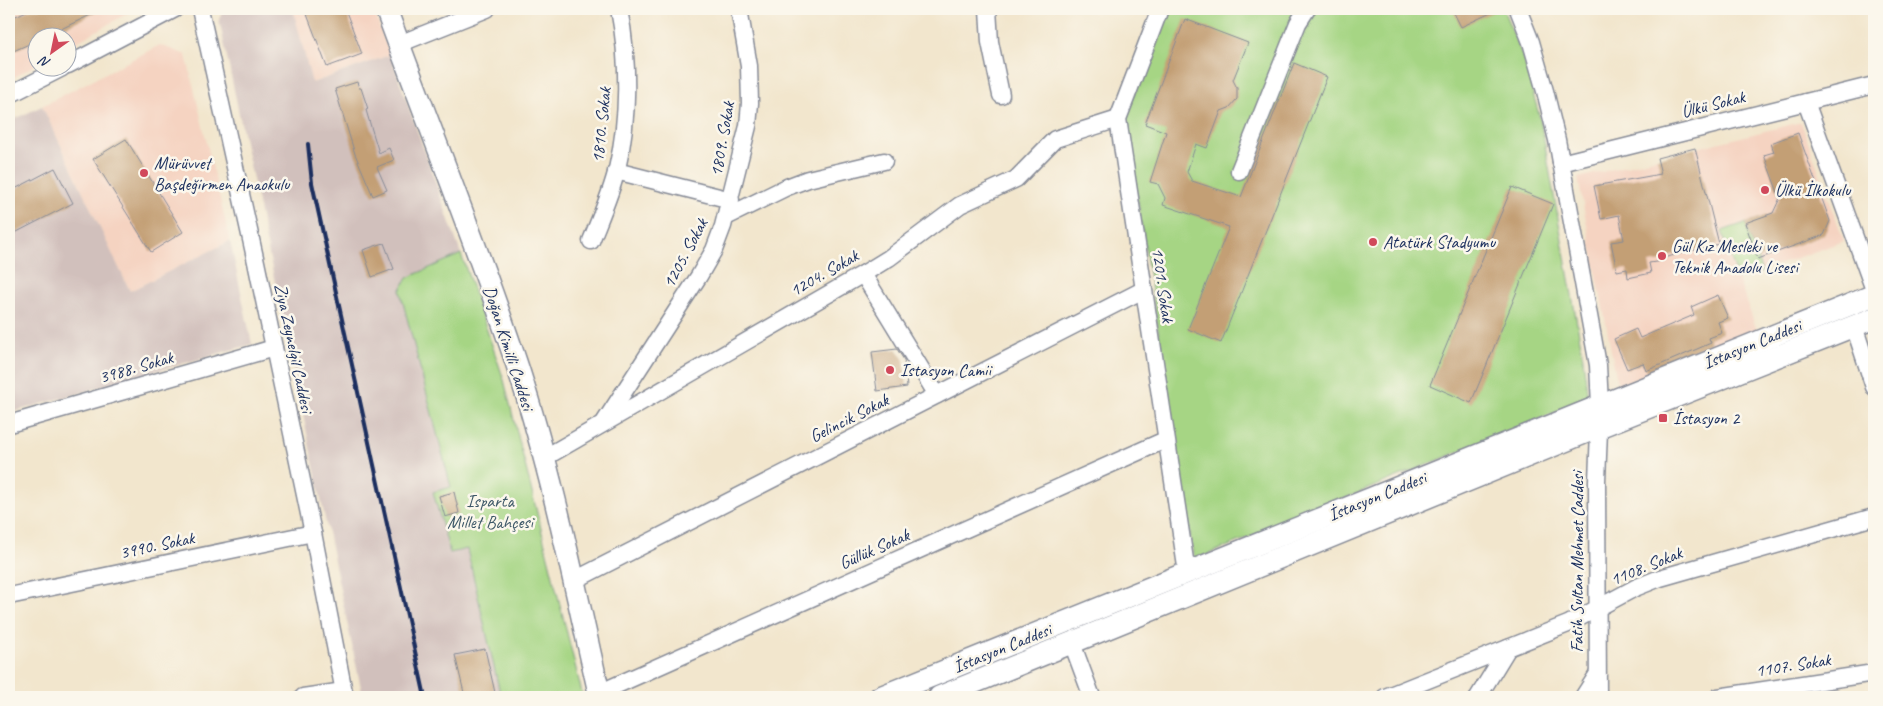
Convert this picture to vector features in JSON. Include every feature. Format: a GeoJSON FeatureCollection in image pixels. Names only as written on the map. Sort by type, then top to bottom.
{"type":"FeatureCollection","features":[{"type":"Feature","properties":{"kind":"main road","name":"Doğan Kimilli Caddesi"},"geometry":{"type":"LineString","coordinates":[[386,9],[494,299],[519,372],[544,458],[599,695]]}},
{"type":"Feature","properties":{"kind":"main road","name":"İstasyon Caddesi"},"geometry":{"type":"LineString","coordinates":[[880,697],[1874,295]]}},
{"type":"Feature","properties":{"kind":"main road","name":"İstasyon Caddesi"},"geometry":{"type":"LineString","coordinates":[[939,697],[1599,427],[1874,318]]}},
{"type":"Feature","properties":{"kind":"street","name":"Ziya Zeynelgil Caddesi"},"geometry":{"type":"LineString","coordinates":[[200,9],[274,348],[345,694]]}},
{"type":"Feature","properties":{"kind":"street"},"geometry":{"type":"LineString","coordinates":[[399,44],[487,9]]}},
{"type":"Feature","properties":{"kind":"street","name":"1810. Sokak"},"geometry":{"type":"LineString","coordinates":[[591,241],[616,171],[622,140],[626,76],[624,41],[619,9]]}},
{"type":"Feature","properties":{"kind":"street","name":"1809. Sokak"},"geometry":{"type":"LineString","coordinates":[[726,217],[748,126],[750,102],[749,66],[739,9]]}},
{"type":"Feature","properties":{"kind":"street"},"geometry":{"type":"LineString","coordinates":[[988,9],[990,42],[1001,95]]}},
{"type":"Feature","properties":{"kind":"street","name":"1201. Sokak"},"geometry":{"type":"LineString","coordinates":[[1160,9],[1118,118],[1165,440],[1187,573]]}},
{"type":"Feature","properties":{"kind":"street"},"geometry":{"type":"LineString","coordinates":[[1239,171],[1298,23],[1307,9]]}},
{"type":"Feature","properties":{"kind":"street","name":"Fatih Sultan Mehmet Caddesi"},"geometry":{"type":"LineString","coordinates":[[1518,9],[1531,42],[1545,91],[1561,163],[1596,347],[1600,405],[1597,610],[1598,697]]}},
{"type":"Feature","properties":{"kind":"street"},"geometry":{"type":"LineString","coordinates":[[78,60],[171,10]]}},
{"type":"Feature","properties":{"kind":"street"},"geometry":{"type":"LineString","coordinates":[[9,95],[42,78]]}},
{"type":"Feature","properties":{"kind":"street","name":"Ülkü Sokak"},"geometry":{"type":"LineString","coordinates":[[1561,163],[1874,85]]}},
{"type":"Feature","properties":{"kind":"street"},"geometry":{"type":"LineString","coordinates":[[1806,102],[1874,290]]}},
{"type":"Feature","properties":{"kind":"street","name":"1204. Sokak"},"geometry":{"type":"LineString","coordinates":[[544,458],[863,274],[889,258],[954,209],[1016,179],[1055,139],[1118,118]]}},
{"type":"Feature","properties":{"kind":"street","name":"1205. Sokak"},"geometry":{"type":"LineString","coordinates":[[603,423],[699,276],[714,250],[726,217],[787,187],[808,179],[884,161]]}},
{"type":"Feature","properties":{"kind":"street"},"geometry":{"type":"LineString","coordinates":[[616,171],[731,200]]}},
{"type":"Feature","properties":{"kind":"street"},"geometry":{"type":"LineString","coordinates":[[863,274],[937,395]]}},
{"type":"Feature","properties":{"kind":"street","name":"Gelincik Sokak"},"geometry":{"type":"LineString","coordinates":[[573,581],[1143,290]]}},
{"type":"Feature","properties":{"kind":"street"},"geometry":{"type":"LineString","coordinates":[[1854,326],[1874,387]]}},
{"type":"Feature","properties":{"kind":"street","name":"3988. Sokak"},"geometry":{"type":"LineString","coordinates":[[9,424],[274,348]]}},
{"type":"Feature","properties":{"kind":"street","name":"Güllük Sokak"},"geometry":{"type":"LineString","coordinates":[[599,695],[1165,440]]}},
{"type":"Feature","properties":{"kind":"street","name":"1108. Sokak"},"geometry":{"type":"LineString","coordinates":[[1385,697],[1568,624],[1635,588],[1660,578],[1874,517]]}},
{"type":"Feature","properties":{"kind":"street","name":"3990. Sokak"},"geometry":{"type":"LineString","coordinates":[[9,596],[313,533]]}},
{"type":"Feature","properties":{"kind":"street"},"geometry":{"type":"LineString","coordinates":[[1072,643],[1092,697]]}},
{"type":"Feature","properties":{"kind":"street"},"geometry":{"type":"LineString","coordinates":[[1478,697],[1508,648]]}},
{"type":"Feature","properties":{"kind":"street","name":"1107. Sokak"},"geometry":{"type":"LineString","coordinates":[[1718,697],[1874,673]]}},
{"type":"Feature","properties":{"kind":"street"},"geometry":{"type":"LineString","coordinates":[[1583,697],[1597,675]]}},
{"type":"Feature","properties":{"kind":"street"},"geometry":{"type":"LineString","coordinates":[[303,697],[345,694]]}},
{"type":"Feature","properties":{"kind":"shaded area"},"geometry":{"type":"Polygon","coordinates":[[[9,9],[135,9],[78,41],[78,28],[28,28],[28,69],[9,80],[9,9]]]}},
{"type":"Feature","properties":{"kind":"shaded area"},"geometry":{"type":"Polygon","coordinates":[[[224,9],[293,9],[312,83],[390,55],[461,254],[407,278],[400,291],[451,487],[433,492],[450,552],[467,549],[501,697],[363,697],[219,19],[224,9]]]}},
{"type":"Feature","properties":{"kind":"shaded area"},"geometry":{"type":"Polygon","coordinates":[[[293,9],[373,9],[390,55],[311,83],[293,9]]]}},
{"type":"Feature","properties":{"kind":"shaded area","name":"Mürüvvet Başdeğirmen Anaokulu"},"geometry":{"type":"Polygon","coordinates":[[[160,45],[186,55],[230,241],[130,291],[42,106],[160,45]]]}},
{"type":"Feature","properties":{"kind":"shaded area"},"geometry":{"type":"Polygon","coordinates":[[[42,106],[130,291],[230,241],[252,344],[9,413],[9,122],[42,106]]]}},
{"type":"Feature","properties":{"kind":"shaded area","name":"Gül Kız Mesleki ve Teknik Anadolu Lisesi"},"geometry":{"type":"Polygon","coordinates":[[[1801,122],[1844,241],[1738,279],[1758,333],[1618,386],[1578,178],[1801,122]]]}},
{"type":"Feature","properties":{"kind":"green space"},"geometry":{"type":"Polygon","coordinates":[[[1166,9],[1503,9],[1522,55],[1540,118],[1582,351],[1588,399],[1194,560],[1125,119],[1166,9]]]}},
{"type":"Feature","properties":{"kind":"green space"},"geometry":{"type":"Polygon","coordinates":[[[1745,223],[1762,272],[1738,279],[1722,231],[1745,223]]]}},
{"type":"Feature","properties":{"kind":"green space","name":"Isparta Millet Bahçesi"},"geometry":{"type":"Polygon","coordinates":[[[461,254],[504,380],[583,697],[501,697],[467,549],[450,553],[433,492],[451,487],[400,291],[407,278],[461,254]]]}},
{"type":"Feature","properties":{"kind":"building"},"geometry":{"type":"Polygon","coordinates":[[[31,9],[103,9],[63,28],[28,28],[28,44],[9,53],[9,19],[31,9]]]}},
{"type":"Feature","properties":{"kind":"building"},"geometry":{"type":"Polygon","coordinates":[[[305,9],[345,9],[362,54],[327,67],[305,9]]]}},
{"type":"Feature","properties":{"kind":"building"},"geometry":{"type":"Polygon","coordinates":[[[1452,9],[1499,9],[1461,27],[1452,9]]]}},
{"type":"Feature","properties":{"kind":"building"},"geometry":{"type":"Polygon","coordinates":[[[1185,19],[1248,43],[1233,80],[1237,88],[1237,99],[1229,108],[1221,111],[1207,148],[1196,144],[1187,172],[1192,181],[1241,197],[1294,63],[1327,77],[1221,343],[1188,329],[1229,227],[1163,205],[1165,198],[1158,184],[1150,182],[1166,132],[1145,124],[1185,19]]]}},
{"type":"Feature","properties":{"kind":"building"},"geometry":{"type":"Polygon","coordinates":[[[357,82],[368,109],[366,110],[379,153],[389,148],[394,160],[377,167],[387,190],[373,196],[355,154],[335,89],[357,82]]]}},
{"type":"Feature","properties":{"kind":"building","name":"Ülkü İlkokulu"},"geometry":{"type":"Polygon","coordinates":[[[1798,133],[1830,221],[1824,235],[1758,259],[1745,223],[1773,213],[1780,198],[1764,155],[1774,152],[1771,143],[1798,133]]]}},
{"type":"Feature","properties":{"kind":"building"},"geometry":{"type":"Polygon","coordinates":[[[126,139],[183,232],[151,252],[93,159],[126,139]]]}},
{"type":"Feature","properties":{"kind":"building"},"geometry":{"type":"Polygon","coordinates":[[[1695,148],[1719,244],[1663,258],[1663,261],[1649,263],[1651,273],[1628,278],[1627,269],[1617,271],[1611,242],[1624,240],[1619,215],[1601,219],[1594,186],[1661,174],[1657,158],[1695,148]]]}},
{"type":"Feature","properties":{"kind":"building"},"geometry":{"type":"Polygon","coordinates":[[[55,168],[73,203],[13,234],[9,226],[9,192],[55,168]]]}},
{"type":"Feature","properties":{"kind":"building"},"geometry":{"type":"Polygon","coordinates":[[[1512,187],[1553,204],[1471,403],[1430,385],[1512,187]]]}},
{"type":"Feature","properties":{"kind":"building"},"geometry":{"type":"Polygon","coordinates":[[[384,243],[394,269],[372,277],[363,250],[384,243]]]}},
{"type":"Feature","properties":{"kind":"building"},"geometry":{"type":"Polygon","coordinates":[[[1718,295],[1728,318],[1718,322],[1722,333],[1709,338],[1711,343],[1646,371],[1643,363],[1627,369],[1614,339],[1636,329],[1640,338],[1694,315],[1691,307],[1718,295]]]}},
{"type":"Feature","properties":{"kind":"building","name":"Istasyon Camii"},"geometry":{"type":"Polygon","coordinates":[[[897,349],[904,360],[907,387],[877,391],[872,352],[897,349]]]}},
{"type":"Feature","properties":{"kind":"building"},"geometry":{"type":"Polygon","coordinates":[[[454,492],[459,513],[445,517],[439,496],[454,492]]]}},
{"type":"Feature","properties":{"kind":"building"},"geometry":{"type":"Polygon","coordinates":[[[485,649],[496,697],[465,697],[455,655],[485,649]]]}},
{"type":"Feature","properties":{"kind":"railway"},"geometry":{"type":"LineString","coordinates":[[308,144],[312,183],[425,697]]}},
{"type":"Feature","properties":{"kind":"place","name":"Mürüvvet Başdeğirmen Anaokulu"},"geometry":{"type":"Point","coordinates":[144,173]}},
{"type":"Feature","properties":{"kind":"place","name":"Ülkü İlkokulu"},"geometry":{"type":"Point","coordinates":[1765,190]}},
{"type":"Feature","properties":{"kind":"place","name":"Atatürk Stadyumu"},"geometry":{"type":"Point","coordinates":[1373,242]}},
{"type":"Feature","properties":{"kind":"place","name":"Gül Kız Mesleki ve Teknik Anadolu Lisesi"},"geometry":{"type":"Point","coordinates":[1662,256]}},
{"type":"Feature","properties":{"kind":"place","name":"Istasyon Camii"},"geometry":{"type":"Point","coordinates":[890,370]}},
{"type":"Feature","properties":{"kind":"place","name":"İstasyon 2"},"geometry":{"type":"Point","coordinates":[1663,418]}}]}
